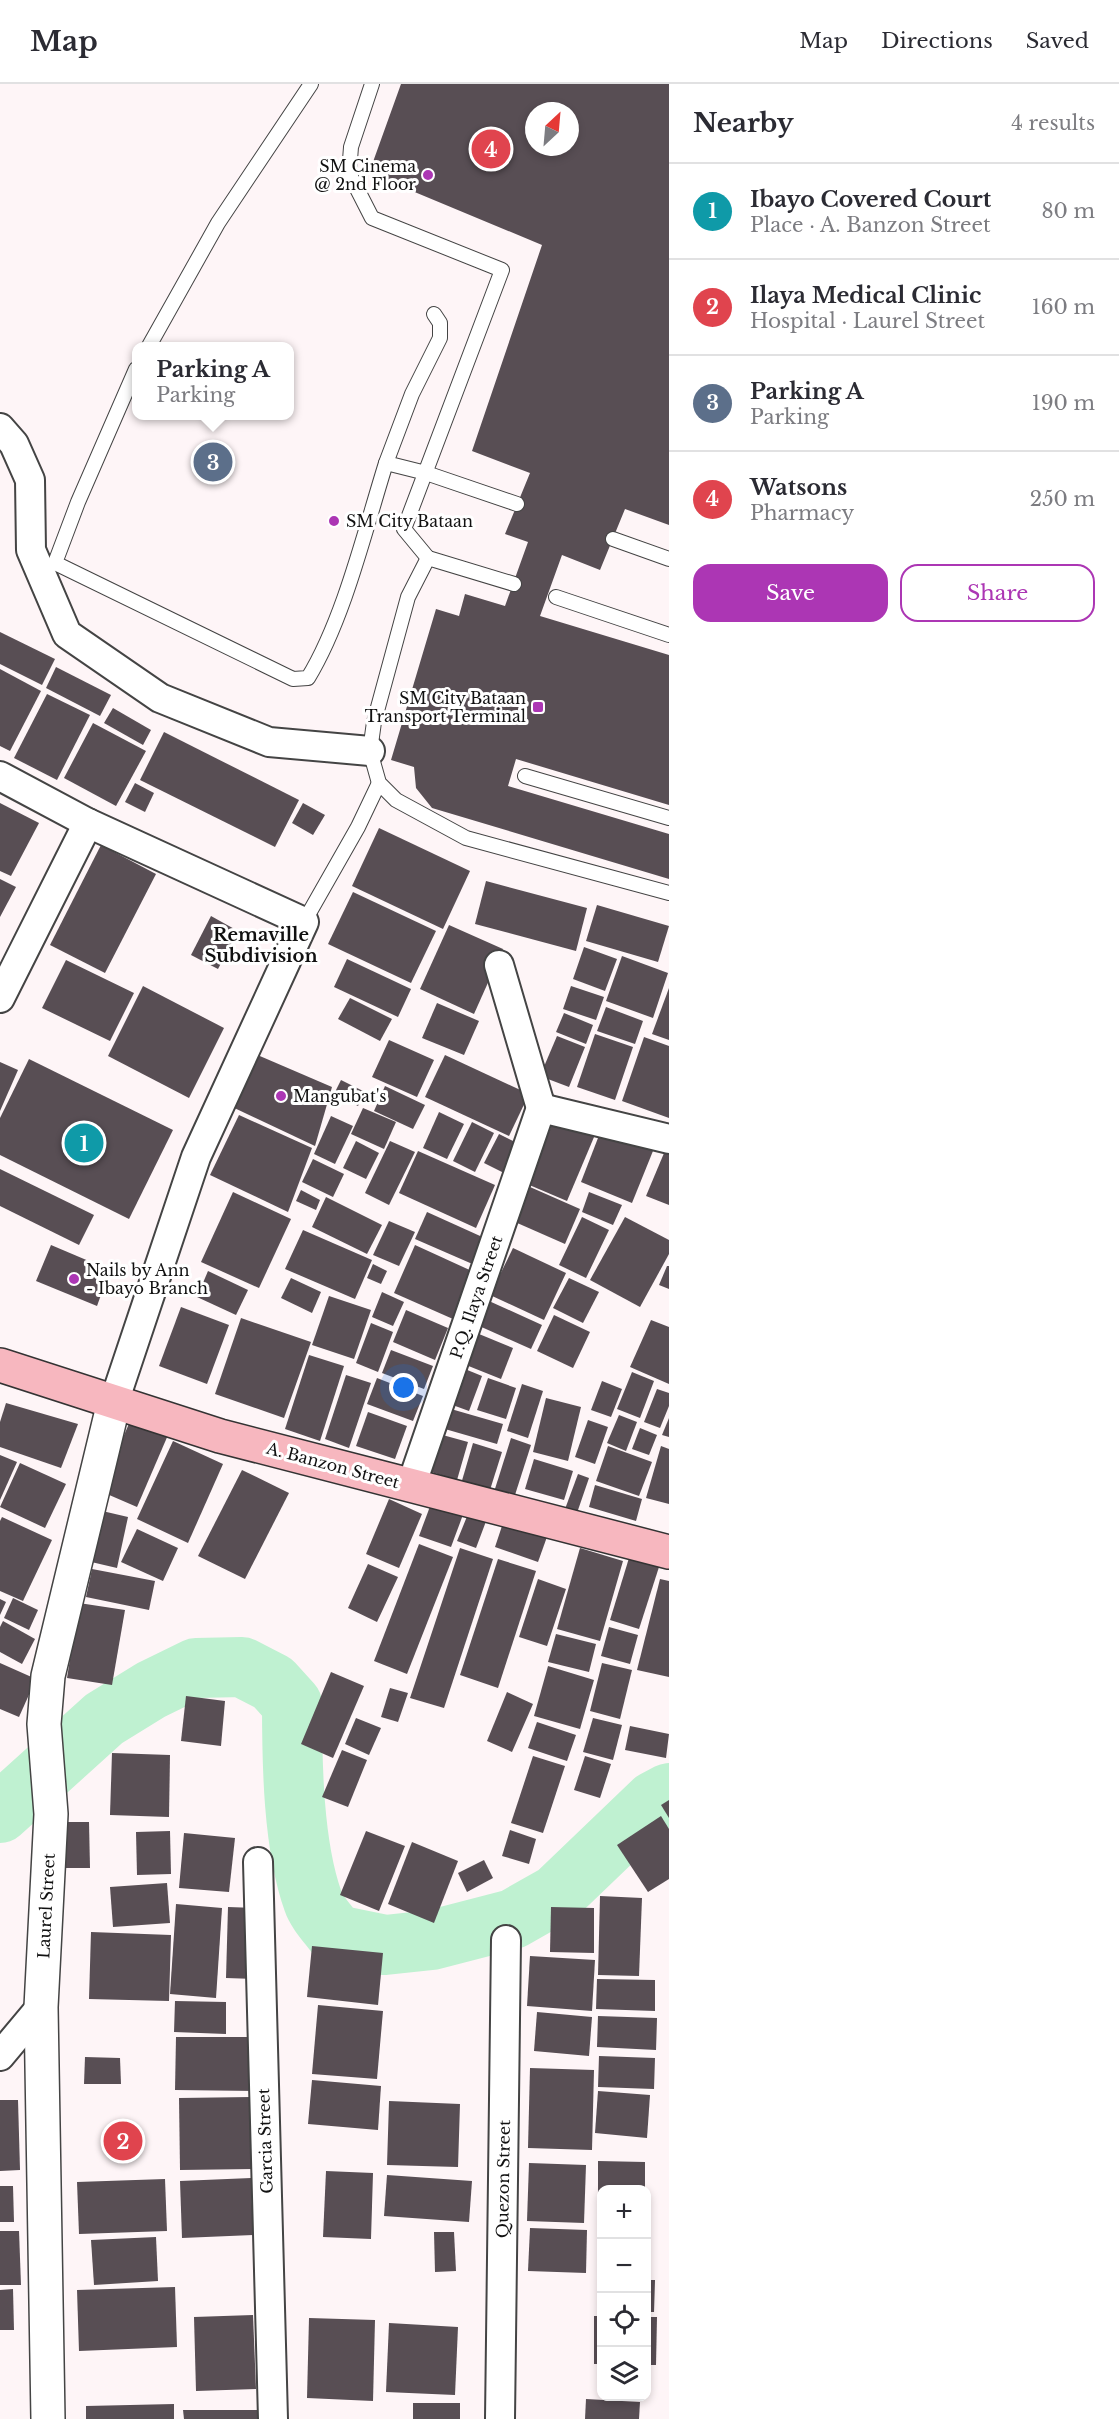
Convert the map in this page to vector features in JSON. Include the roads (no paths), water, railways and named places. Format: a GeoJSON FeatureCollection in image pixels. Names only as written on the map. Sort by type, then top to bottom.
{"type":"FeatureCollection","features":[{"type":"Feature","properties":{"kind":"main road","name":"A. Banzon Street"},"geometry":{"type":"LineString","coordinates":[[0,1365],[220,1436],[669,1552]]}},
{"type":"Feature","properties":{"kind":"street"},"geometry":{"type":"LineString","coordinates":[[0,428],[14,444],[30,480],[31,550],[67,634],[160,698],[269,742],[370,751]]}},
{"type":"Feature","properties":{"kind":"street"},"geometry":{"type":"LineString","coordinates":[[0,776],[88,822],[304,922],[196,1157],[114,1402]]}},
{"type":"Feature","properties":{"kind":"street"},"geometry":{"type":"LineString","coordinates":[[0,998],[88,822]]}},
{"type":"Feature","properties":{"kind":"street"},"geometry":{"type":"LineString","coordinates":[[499,965],[541,1108],[669,1139]]}},
{"type":"Feature","properties":{"kind":"street","name":"P.Q. Ilaya Street"},"geometry":{"type":"LineString","coordinates":[[411,1486],[541,1108]]}},
{"type":"Feature","properties":{"kind":"street","name":"Laurel Street"},"geometry":{"type":"LineString","coordinates":[[48,2419],[41,2007],[51,1814],[44,1725],[48,1676],[114,1402]]}},
{"type":"Feature","properties":{"kind":"street","name":"Garcia Street"},"geometry":{"type":"LineString","coordinates":[[258,1862],[273,2419]]}},
{"type":"Feature","properties":{"kind":"street","name":"Quezon Street"},"geometry":{"type":"LineString","coordinates":[[500,2419],[506,1940]]}},
{"type":"Feature","properties":{"kind":"street"},"geometry":{"type":"LineString","coordinates":[[0,2056],[41,2007]]}},
{"type":"Feature","properties":{"kind":"lane"},"geometry":{"type":"LineString","coordinates":[[151,342],[218,224],[311,84]]}},
{"type":"Feature","properties":{"kind":"lane"},"geometry":{"type":"LineString","coordinates":[[372,84],[351,147],[349,173],[372,218],[502,270],[404,529],[428,558],[514,584]]}},
{"type":"Feature","properties":{"kind":"lane"},"geometry":{"type":"LineString","coordinates":[[132,378],[78,502],[55,563],[293,679],[308,678],[319,660],[342,600],[386,463],[412,394],[440,338],[440,323],[434,314]]}},
{"type":"Feature","properties":{"kind":"lane"},"geometry":{"type":"LineString","coordinates":[[386,463],[426,473],[517,504]]}},
{"type":"Feature","properties":{"kind":"lane"},"geometry":{"type":"LineString","coordinates":[[613,539],[669,559]]}},
{"type":"Feature","properties":{"kind":"lane"},"geometry":{"type":"LineString","coordinates":[[428,558],[408,597],[374,722],[370,751],[378,783],[396,800],[466,838],[669,893]]}},
{"type":"Feature","properties":{"kind":"lane"},"geometry":{"type":"LineString","coordinates":[[556,597],[669,635]]}},
{"type":"Feature","properties":{"kind":"lane"},"geometry":{"type":"LineString","coordinates":[[525,776],[669,818]]}},
{"type":"Feature","properties":{"kind":"lane"},"geometry":{"type":"LineString","coordinates":[[304,922],[358,827],[378,783]]}},
{"type":"Feature","properties":{"kind":"waterway"},"geometry":{"type":"LineString","coordinates":[[0,1813],[104,1719],[151,1690],[196,1668],[242,1667],[273,1683],[292,1704],[295,1804],[301,1855],[315,1905],[336,1935],[385,1945],[432,1940],[513,1919],[557,1894],[654,1801],[669,1793]]}},
{"type":"Feature","properties":{"kind":"place","name":"Watsons"},"geometry":{"type":"Point","coordinates":[491,149]}},
{"type":"Feature","properties":{"kind":"place","name":"SM Cinema @ 2nd Floor"},"geometry":{"type":"Point","coordinates":[428,175]}},
{"type":"Feature","properties":{"kind":"place","name":"Parking A"},"geometry":{"type":"Point","coordinates":[213,462]}},
{"type":"Feature","properties":{"kind":"place","name":"SM City Bataan"},"geometry":{"type":"Point","coordinates":[334,521]}},
{"type":"Feature","properties":{"kind":"place","name":"SM City Bataan Transport Terminal"},"geometry":{"type":"Point","coordinates":[538,707]}},
{"type":"Feature","properties":{"kind":"place","name":"Mangubat's"},"geometry":{"type":"Point","coordinates":[281,1096]}},
{"type":"Feature","properties":{"kind":"place","name":"Ibayo Covered Court"},"geometry":{"type":"Point","coordinates":[84,1143]}},
{"type":"Feature","properties":{"kind":"place","name":"Nails by Ann - Ibayo Branch"},"geometry":{"type":"Point","coordinates":[74,1279]}},
{"type":"Feature","properties":{"kind":"place","name":"Ilaya Medical Clinic"},"geometry":{"type":"Point","coordinates":[123,2141]}},
{"type":"Feature","properties":{"kind":"district","name":"Remaville Subdivision"},"geometry":{"type":"Point","coordinates":[261,945]}}]}
